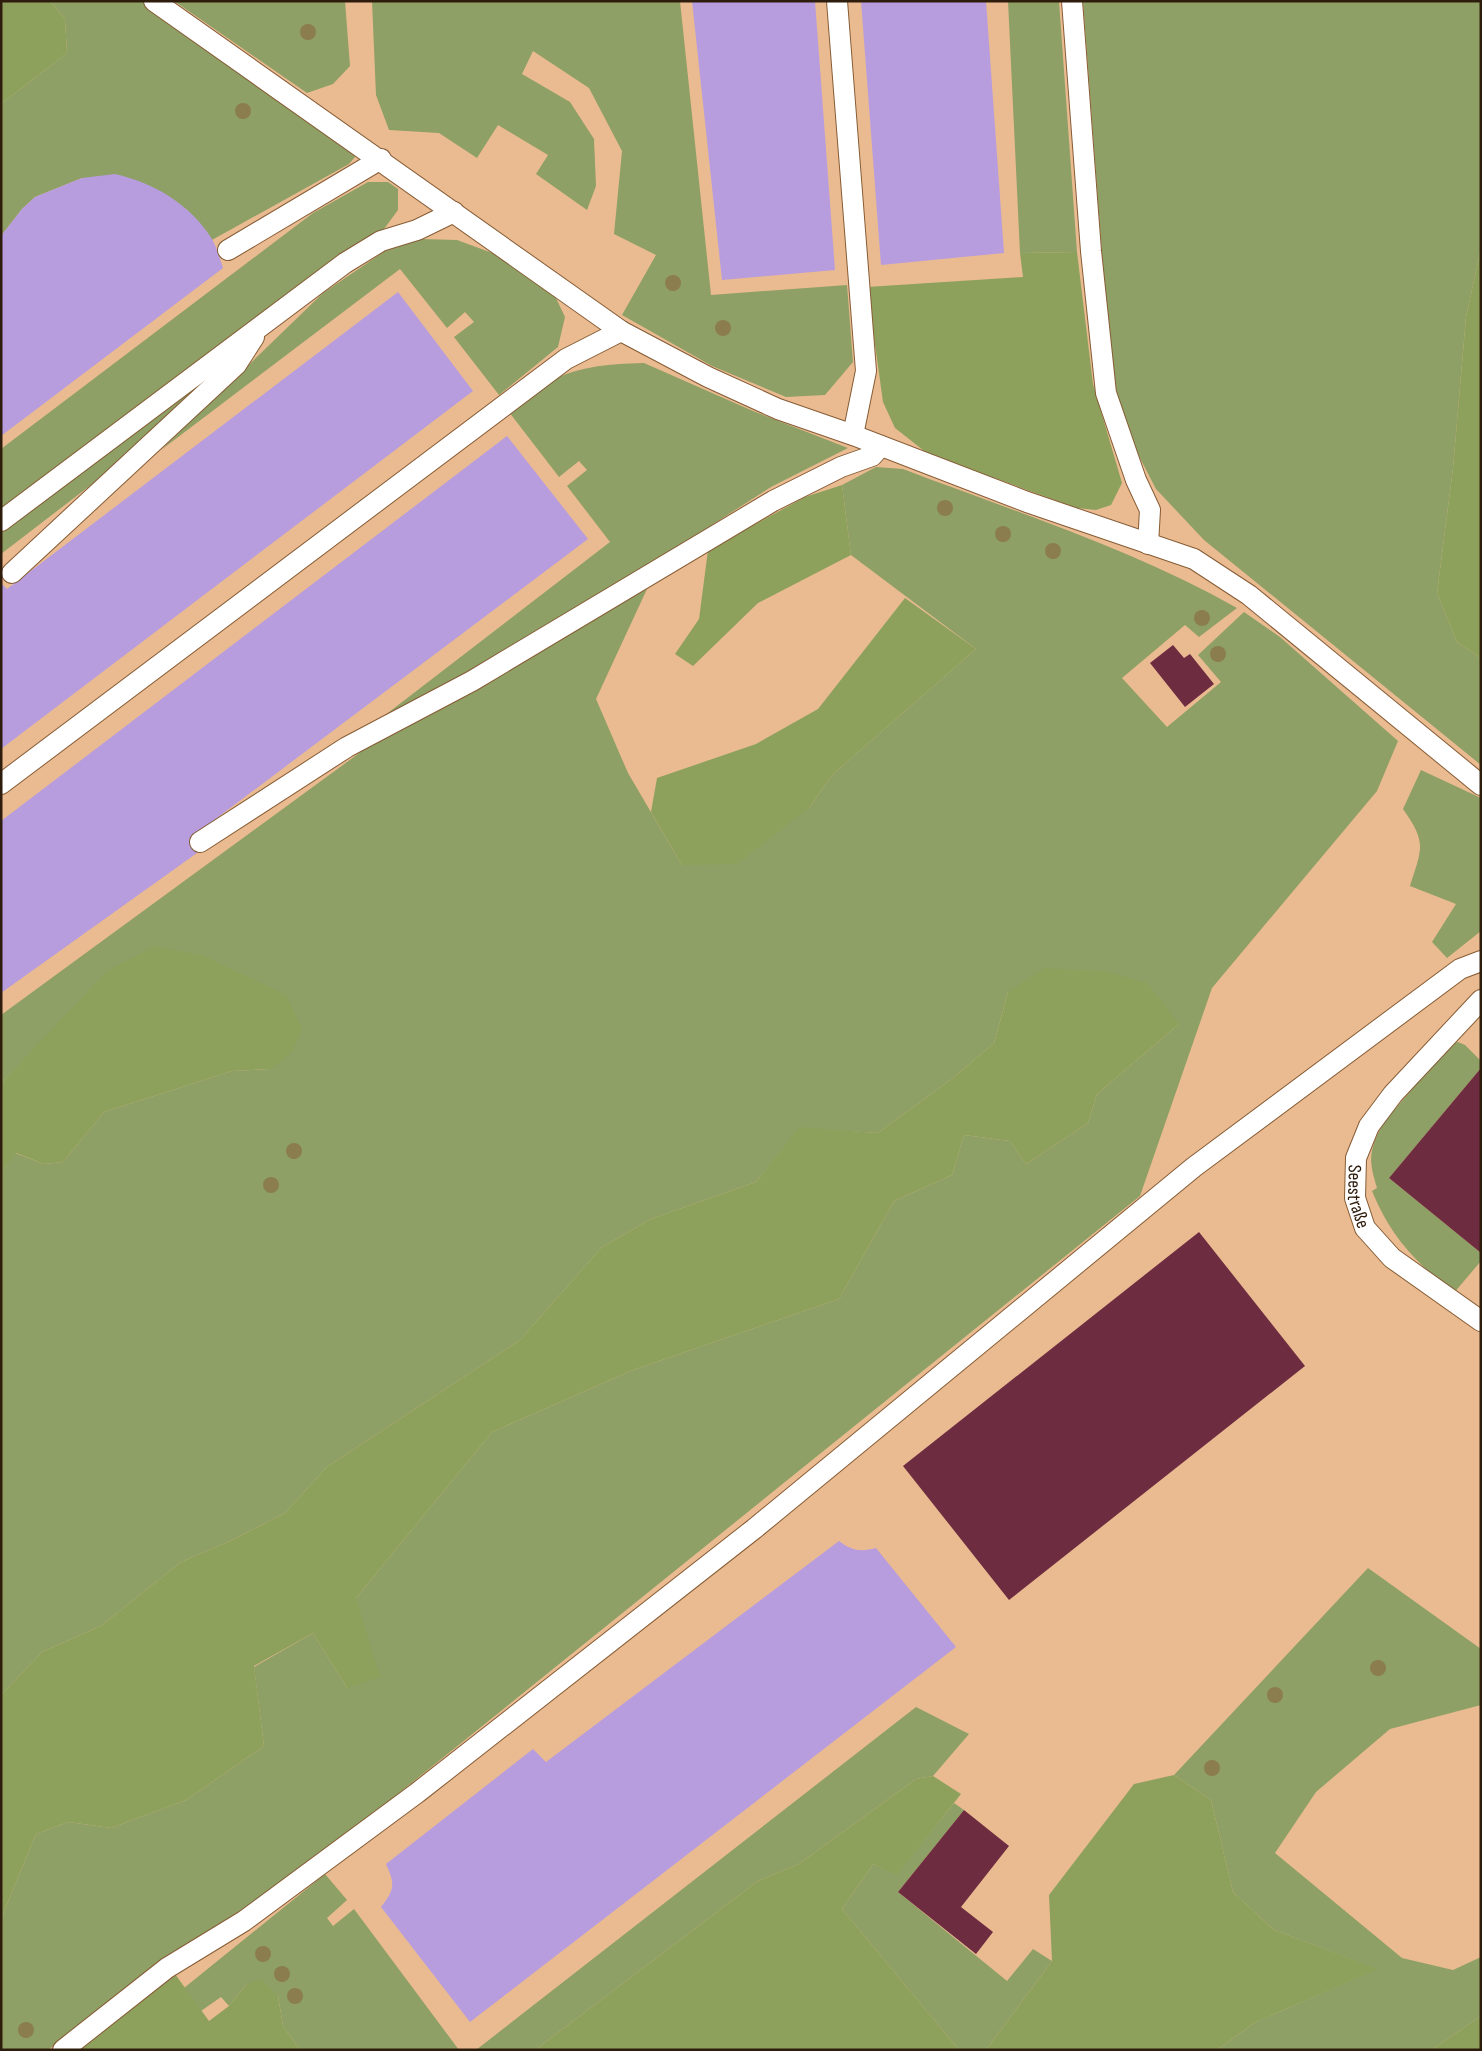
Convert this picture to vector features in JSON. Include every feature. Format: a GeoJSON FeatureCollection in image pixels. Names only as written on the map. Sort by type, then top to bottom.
{"type":"FeatureCollection","features":[{"type":"Feature","properties":{"kind":"lane"},"geometry":{"type":"LineString","coordinates":[[154,1],[381,159],[621,331],[708,377],[778,409],[853,435],[1027,502],[1194,559],[1249,595],[1481,785]]}},
{"type":"Feature","properties":{"kind":"lane"},"geometry":{"type":"LineString","coordinates":[[837,1],[866,371],[853,435]]}},
{"type":"Feature","properties":{"kind":"lane"},"geometry":{"type":"LineString","coordinates":[[1072,1],[1091,251],[1106,392],[1136,480],[1150,510],[1148,544]]}},
{"type":"Feature","properties":{"kind":"lane"},"geometry":{"type":"LineString","coordinates":[[228,250],[381,159]]}},
{"type":"Feature","properties":{"kind":"lane"},"geometry":{"type":"LineString","coordinates":[[1,521],[345,263],[381,241],[417,230],[454,212]]}},
{"type":"Feature","properties":{"kind":"lane"},"geometry":{"type":"LineString","coordinates":[[12,573],[236,365],[260,327]]}},
{"type":"Feature","properties":{"kind":"lane"},"geometry":{"type":"LineString","coordinates":[[1,784],[566,359],[621,331]]}},
{"type":"Feature","properties":{"kind":"lane"},"geometry":{"type":"LineString","coordinates":[[200,842],[347,747],[472,681],[773,501],[841,467],[872,456],[881,446]]}},
{"type":"Feature","properties":{"kind":"lane"},"geometry":{"type":"LineString","coordinates":[[63,2050],[166,1968],[244,1921],[418,1793],[754,1529],[1194,1167],[1460,969],[1481,961]]}},
{"type":"Feature","properties":{"kind":"lane","name":"Seestraße"},"geometry":{"type":"LineString","coordinates":[[1481,1000],[1393,1094],[1369,1126],[1356,1158],[1355,1198],[1365,1228],[1392,1258],[1481,1322]]}},
{"type":"Feature","properties":{"kind":"green space"},"geometry":{"type":"Polygon","coordinates":[[[1,1],[50,1],[65,19],[67,53],[1,104],[1,1]]]}},
{"type":"Feature","properties":{"kind":"green space"},"geometry":{"type":"Polygon","coordinates":[[[50,1],[141,1],[352,148],[355,157],[349,164],[212,240],[186,209],[82,178],[35,197],[22,209],[1,236],[1,104],[67,53],[65,19],[50,1]]]}},
{"type":"Feature","properties":{"kind":"green space"},"geometry":{"type":"Polygon","coordinates":[[[174,1],[345,1],[350,66],[333,84],[307,93],[174,1]]]}},
{"type":"Feature","properties":{"kind":"green space"},"geometry":{"type":"Polygon","coordinates":[[[372,1],[680,1],[711,295],[847,285],[853,362],[825,395],[786,397],[712,366],[622,315],[656,255],[614,234],[622,151],[589,88],[533,51],[522,74],[570,102],[594,139],[596,186],[587,210],[536,174],[548,155],[498,125],[477,158],[439,133],[389,130],[376,95],[372,1]]]}},
{"type":"Feature","properties":{"kind":"green space"},"geometry":{"type":"Polygon","coordinates":[[[1008,1],[1059,1],[1077,252],[1020,253],[1008,1]]]}},
{"type":"Feature","properties":{"kind":"green space"},"geometry":{"type":"Polygon","coordinates":[[[1083,1],[1481,1],[1481,248],[1466,317],[1453,468],[1437,593],[1457,642],[1481,658],[1481,765],[1204,540],[1156,489],[1125,429],[1110,360],[1083,1]]]}},
{"type":"Feature","properties":{"kind":"green space"},"geometry":{"type":"Polygon","coordinates":[[[368,182],[388,182],[398,189],[398,210],[384,229],[338,258],[1,512],[1,449],[313,213],[368,182]]]}},
{"type":"Feature","properties":{"kind":"green space"},"geometry":{"type":"Polygon","coordinates":[[[422,239],[457,240],[495,254],[554,294],[565,317],[558,347],[499,395],[454,337],[474,322],[465,312],[447,328],[400,269],[161,450],[323,293],[385,251],[422,239]]]}},
{"type":"Feature","properties":{"kind":"green space"},"geometry":{"type":"Polygon","coordinates":[[[1481,248],[1481,658],[1457,642],[1437,593],[1453,468],[1466,317],[1481,248]]]}},
{"type":"Feature","properties":{"kind":"green space"},"geometry":{"type":"Polygon","coordinates":[[[1077,252],[1093,384],[1122,483],[1111,505],[1096,510],[1077,508],[928,454],[895,428],[883,402],[867,287],[1023,277],[1020,253],[1077,252]]]}},
{"type":"Feature","properties":{"kind":"green space"},"geometry":{"type":"Polygon","coordinates":[[[644,363],[753,411],[848,448],[771,487],[676,548],[419,701],[380,719],[610,542],[567,486],[587,470],[579,461],[559,477],[509,412],[554,379],[566,374],[604,365],[644,363]]]}},
{"type":"Feature","properties":{"kind":"green space"},"geometry":{"type":"Polygon","coordinates":[[[207,379],[126,458],[1,554],[1,533],[207,379]]]}},
{"type":"Feature","properties":{"kind":"green space"},"geometry":{"type":"Polygon","coordinates":[[[876,467],[903,469],[1115,549],[1156,567],[1237,608],[1199,637],[1185,625],[1122,678],[1167,727],[1221,682],[1198,655],[1244,612],[1280,637],[1398,741],[1377,791],[1212,988],[1140,1196],[311,1864],[161,1963],[48,2050],[1,2050],[1,1919],[36,1834],[68,1822],[111,1828],[186,1800],[264,1746],[254,1667],[313,1633],[347,1688],[356,1598],[492,1432],[633,1370],[839,1299],[894,1201],[952,1175],[964,1135],[1010,1141],[1026,1164],[1088,1123],[1097,1094],[1179,1024],[1008,992],[994,1043],[953,1078],[878,1133],[799,1128],[756,1182],[651,1219],[602,1247],[520,1340],[327,1467],[285,1513],[230,1541],[181,1562],[101,1626],[42,1652],[1,1695],[1,1172],[15,1153],[44,1164],[63,1162],[104,1112],[232,1071],[271,1069],[42,1041],[1,1083],[1,1015],[373,743],[647,589],[596,699],[628,773],[682,865],[809,808],[833,774],[976,649],[851,555],[842,485],[876,467]]]}},
{"type":"Feature","properties":{"kind":"green space"},"geometry":{"type":"Polygon","coordinates":[[[842,485],[851,555],[758,603],[693,666],[675,654],[699,619],[708,550],[805,497],[842,485]]]}},
{"type":"Feature","properties":{"kind":"green space"},"geometry":{"type":"Polygon","coordinates":[[[905,598],[976,649],[833,774],[809,808],[737,864],[682,865],[651,812],[657,778],[756,744],[818,709],[905,598]]]}},
{"type":"Feature","properties":{"kind":"green space"},"geometry":{"type":"Polygon","coordinates":[[[1421,770],[1481,798],[1481,931],[1447,958],[1432,942],[1456,904],[1410,886],[1420,846],[1416,830],[1403,809],[1421,770]]]}},
{"type":"Feature","properties":{"kind":"green space"},"geometry":{"type":"Polygon","coordinates":[[[154,946],[204,956],[286,995],[302,1029],[292,1052],[271,1069],[232,1071],[104,1112],[63,1162],[44,1164],[16,1153],[1,1172],[1,1083],[106,972],[154,946]]]}},
{"type":"Feature","properties":{"kind":"green space"},"geometry":{"type":"Polygon","coordinates":[[[1044,968],[1104,971],[1147,983],[1179,1024],[1097,1094],[1088,1123],[1026,1164],[1010,1141],[964,1135],[952,1175],[894,1201],[839,1299],[633,1370],[492,1432],[356,1598],[380,1677],[347,1688],[313,1633],[254,1666],[264,1746],[186,1800],[111,1828],[68,1822],[36,1834],[1,1919],[1,1695],[42,1652],[101,1626],[181,1562],[230,1541],[285,1513],[327,1467],[520,1340],[602,1247],[651,1219],[756,1182],[799,1127],[878,1133],[953,1078],[994,1043],[1008,992],[1044,968]]]}},
{"type":"Feature","properties":{"kind":"green space"},"geometry":{"type":"Polygon","coordinates":[[[1458,1042],[1465,1045],[1481,1061],[1481,1068],[1389,1178],[1481,1253],[1481,1261],[1453,1294],[1416,1259],[1388,1223],[1372,1191],[1377,1188],[1372,1170],[1371,1155],[1383,1123],[1451,1044],[1458,1042]]]}},
{"type":"Feature","properties":{"kind":"green space"},"geometry":{"type":"Polygon","coordinates":[[[1368,1568],[1481,1649],[1481,1705],[1390,1729],[1316,1792],[1275,1853],[1402,1958],[1453,1970],[1481,1957],[1481,2016],[1431,2050],[1217,2050],[1254,2023],[1377,1969],[1274,1930],[1233,1892],[1211,1800],[1174,1775],[1368,1568]]]}},
{"type":"Feature","properties":{"kind":"green space"},"geometry":{"type":"Polygon","coordinates":[[[916,1707],[969,1734],[933,1776],[916,1779],[799,1864],[758,1881],[535,2050],[476,2050],[916,1707]]]}},
{"type":"Feature","properties":{"kind":"green space"},"geometry":{"type":"Polygon","coordinates":[[[1174,1775],[1211,1800],[1233,1892],[1274,1930],[1378,1969],[1254,2023],[1217,2050],[986,2050],[1052,1961],[1049,1895],[1134,1784],[1174,1775]]]}},
{"type":"Feature","properties":{"kind":"green space"},"geometry":{"type":"Polygon","coordinates":[[[933,1776],[961,1794],[897,1875],[873,1864],[842,1909],[959,2050],[535,2050],[758,1881],[799,1864],[916,1779],[933,1776]]]}},
{"type":"Feature","properties":{"kind":"green space"},"geometry":{"type":"Polygon","coordinates":[[[954,1803],[964,1810],[898,1892],[1007,1981],[1033,1949],[1052,1961],[986,2050],[959,2050],[842,1909],[873,1864],[897,1874],[954,1803]]]}},
{"type":"Feature","properties":{"kind":"green space"},"geometry":{"type":"Polygon","coordinates":[[[325,1874],[347,1900],[327,1918],[333,1926],[354,1909],[459,2050],[300,2050],[283,2026],[278,1996],[246,1985],[229,2006],[221,1997],[201,2011],[184,1988],[325,1874]]]}},
{"type":"Feature","properties":{"kind":"green space"},"geometry":{"type":"Polygon","coordinates":[[[175,1974],[209,2021],[229,2006],[246,1985],[261,1979],[278,1996],[283,2026],[300,2050],[79,2050],[175,1974]]]}},
{"type":"Feature","properties":{"kind":"green space"},"geometry":{"type":"Polygon","coordinates":[[[1481,2016],[1481,2050],[1431,2050],[1481,2016]]]}},
{"type":"Feature","properties":{"kind":"shaded area"},"geometry":{"type":"Polygon","coordinates":[[[692,1],[815,1],[835,270],[722,280],[692,1]]]}},
{"type":"Feature","properties":{"kind":"shaded area"},"geometry":{"type":"Polygon","coordinates":[[[861,1],[986,1],[1004,253],[881,265],[861,1]]]}},
{"type":"Feature","properties":{"kind":"shaded area"},"geometry":{"type":"Polygon","coordinates":[[[115,174],[157,189],[182,205],[193,215],[212,239],[223,268],[1,436],[1,236],[22,209],[35,197],[82,178],[115,174]]]}},
{"type":"Feature","properties":{"kind":"shaded area"},"geometry":{"type":"Polygon","coordinates":[[[398,292],[473,391],[1,749],[1,583],[7,589],[398,292]]]}},
{"type":"Feature","properties":{"kind":"shaded area"},"geometry":{"type":"Polygon","coordinates":[[[507,436],[588,539],[189,839],[197,853],[1,993],[1,821],[507,436]]]}},
{"type":"Feature","properties":{"kind":"shaded area"},"geometry":{"type":"Polygon","coordinates":[[[839,1541],[857,1550],[876,1548],[956,1647],[470,2022],[381,1907],[389,1896],[392,1886],[386,1864],[533,1749],[546,1762],[839,1541]]]}},
{"type":"Feature","properties":{"kind":"building"},"geometry":{"type":"Polygon","coordinates":[[[1173,645],[1184,658],[1190,654],[1214,684],[1185,707],[1150,663],[1173,645]]]}},
{"type":"Feature","properties":{"kind":"building"},"geometry":{"type":"Polygon","coordinates":[[[1481,1068],[1481,1253],[1389,1178],[1481,1068]]]}},
{"type":"Feature","properties":{"kind":"building"},"geometry":{"type":"Polygon","coordinates":[[[1199,1232],[1305,1366],[1009,1600],[903,1466],[1199,1232]]]}},
{"type":"Feature","properties":{"kind":"building"},"geometry":{"type":"Polygon","coordinates":[[[964,1810],[1009,1846],[961,1907],[993,1932],[976,1954],[898,1892],[964,1810]]]}}]}
